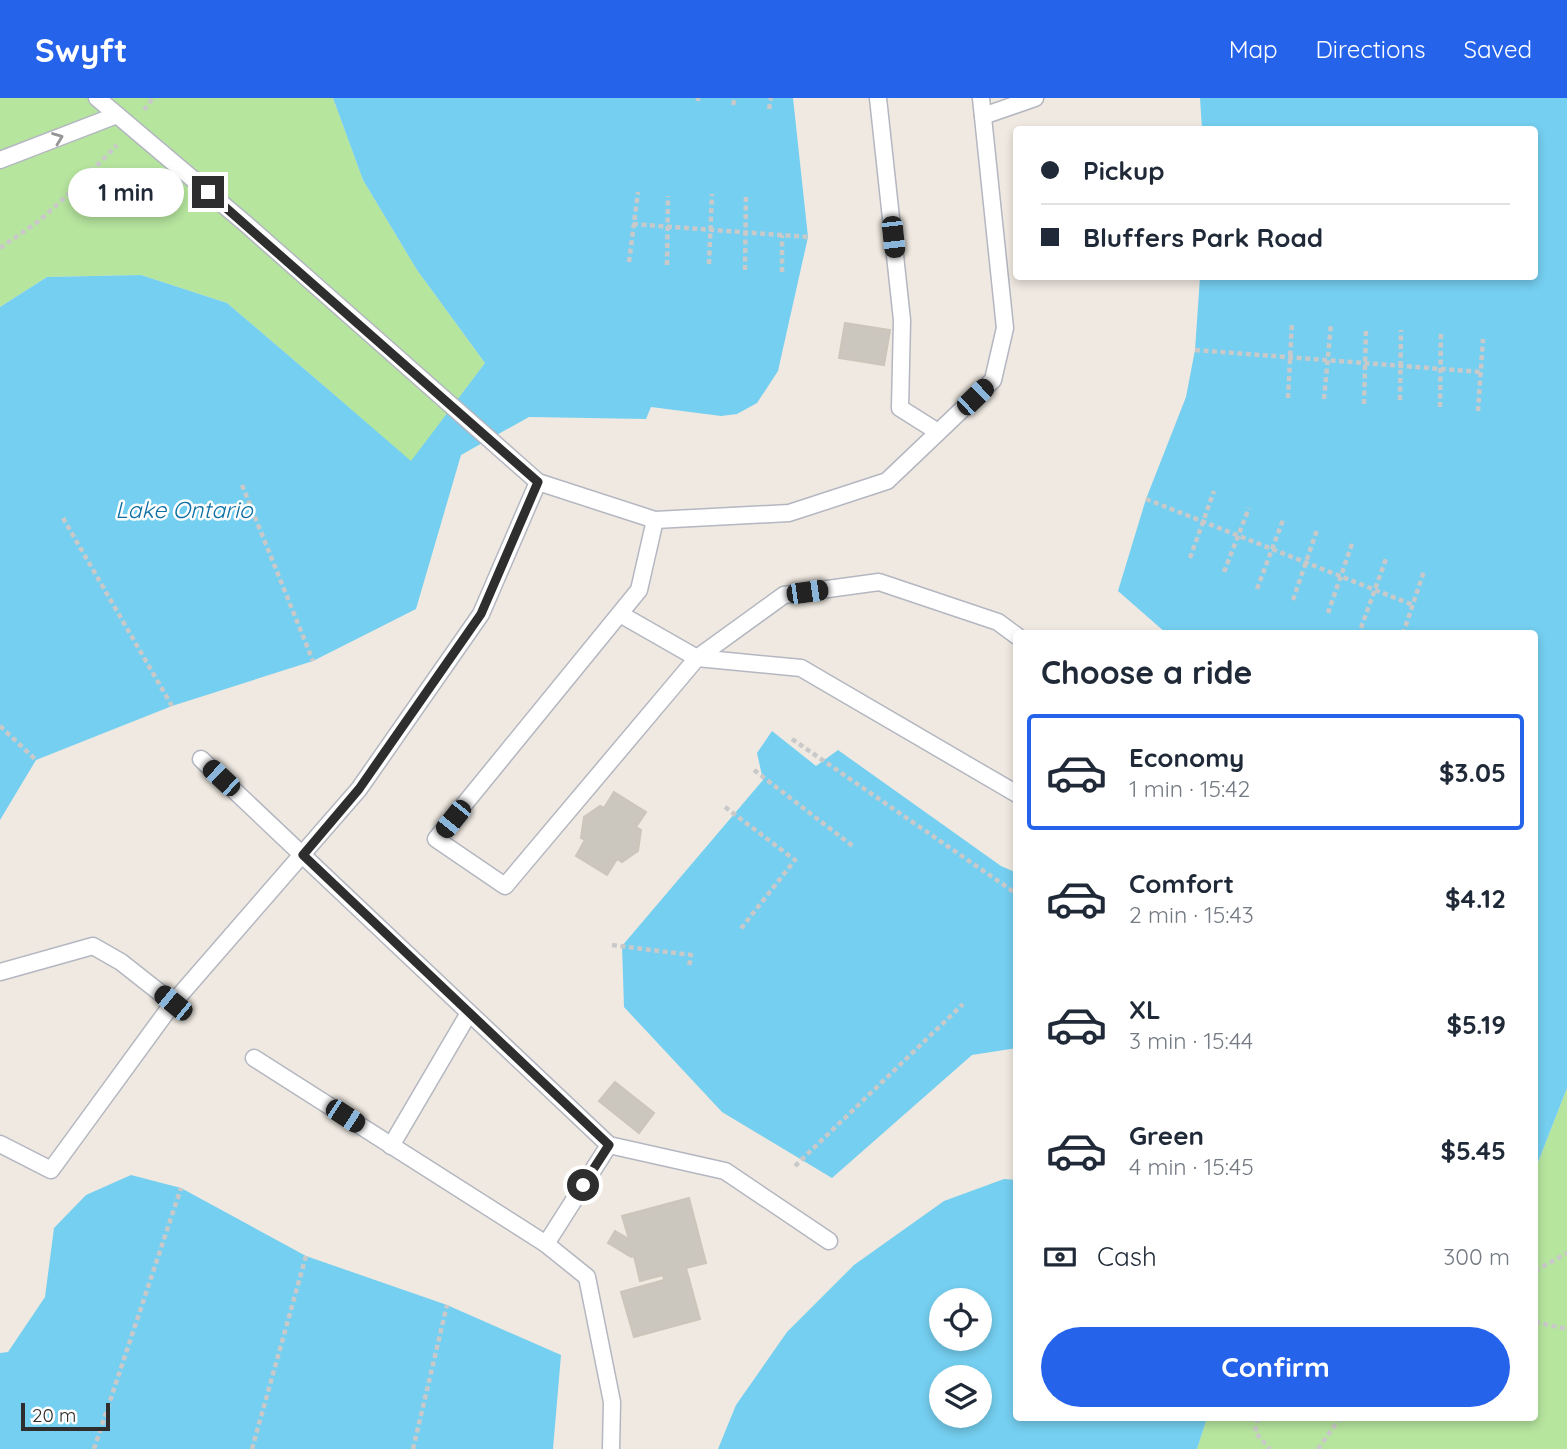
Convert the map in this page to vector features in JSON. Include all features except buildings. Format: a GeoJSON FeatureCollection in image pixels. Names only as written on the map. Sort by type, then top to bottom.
{"type":"FeatureCollection","features":[{"type":"Feature","properties":{"kind":"lane"},"geometry":{"type":"LineString","coordinates":[[97,98],[246,224],[538,482],[655,520],[789,513],[887,481],[993,380],[1005,328],[981,98]]}},
{"type":"Feature","properties":{"kind":"lane"},"geometry":{"type":"LineString","coordinates":[[878,98],[902,320],[900,408],[938,432]]}},
{"type":"Feature","properties":{"kind":"lane"},"geometry":{"type":"LineString","coordinates":[[983,116],[1035,98]]}},
{"type":"Feature","properties":{"kind":"lane"},"geometry":{"type":"LineString","coordinates":[[0,160],[117,115]]}},
{"type":"Feature","properties":{"kind":"lane"},"geometry":{"type":"LineString","coordinates":[[0,1144],[51,1170],[173,1003],[359,789],[481,614],[538,482]]}},
{"type":"Feature","properties":{"kind":"lane"},"geometry":{"type":"LineString","coordinates":[[655,520],[639,590],[436,839],[506,886],[697,658],[783,595],[878,582],[998,622],[1013,633]]}},
{"type":"Feature","properties":{"kind":"lane"},"geometry":{"type":"LineString","coordinates":[[620,614],[697,658],[800,668],[1013,792]]}},
{"type":"Feature","properties":{"kind":"lane"},"geometry":{"type":"LineString","coordinates":[[201,760],[609,1145],[725,1171],[829,1241]]}},
{"type":"Feature","properties":{"kind":"lane"},"geometry":{"type":"LineString","coordinates":[[0,972],[93,946],[121,962],[173,1003]]}},
{"type":"Feature","properties":{"kind":"lane"},"geometry":{"type":"LineString","coordinates":[[391,1146],[469,1013]]}},
{"type":"Feature","properties":{"kind":"lane"},"geometry":{"type":"LineString","coordinates":[[254,1058],[546,1244],[587,1277],[612,1402],[611,1449]]}},
{"type":"Feature","properties":{"kind":"lane"},"geometry":{"type":"LineString","coordinates":[[546,1244],[609,1145]]}},
{"type":"Feature","properties":{"kind":"path"},"geometry":{"type":"LineString","coordinates":[[145,108],[153,98]]}},
{"type":"Feature","properties":{"kind":"path"},"geometry":{"type":"LineString","coordinates":[[733,105],[735,98]]}},
{"type":"Feature","properties":{"kind":"path"},"geometry":{"type":"LineString","coordinates":[[769,109],[771,98]]}},
{"type":"Feature","properties":{"kind":"path"},"geometry":{"type":"LineString","coordinates":[[0,248],[39,221],[117,145]]}},
{"type":"Feature","properties":{"kind":"path"},"geometry":{"type":"LineString","coordinates":[[629,262],[638,192]]}},
{"type":"Feature","properties":{"kind":"path"},"geometry":{"type":"LineString","coordinates":[[709,264],[712,194]]}},
{"type":"Feature","properties":{"kind":"path"},"geometry":{"type":"LineString","coordinates":[[745,270],[746,195]]}},
{"type":"Feature","properties":{"kind":"path"},"geometry":{"type":"LineString","coordinates":[[667,265],[668,196]]}},
{"type":"Feature","properties":{"kind":"path"},"geometry":{"type":"LineString","coordinates":[[633,224],[808,237]]}},
{"type":"Feature","properties":{"kind":"path"},"geometry":{"type":"LineString","coordinates":[[782,235],[782,272]]}},
{"type":"Feature","properties":{"kind":"path"},"geometry":{"type":"LineString","coordinates":[[1288,398],[1292,322]]}},
{"type":"Feature","properties":{"kind":"path"},"geometry":{"type":"LineString","coordinates":[[1324,399],[1331,324]]}},
{"type":"Feature","properties":{"kind":"path"},"geometry":{"type":"LineString","coordinates":[[1364,404],[1366,329]]}},
{"type":"Feature","properties":{"kind":"path"},"geometry":{"type":"LineString","coordinates":[[1400,400],[1401,330]]}},
{"type":"Feature","properties":{"kind":"path"},"geometry":{"type":"LineString","coordinates":[[1440,408],[1441,333]]}},
{"type":"Feature","properties":{"kind":"path"},"geometry":{"type":"LineString","coordinates":[[1478,411],[1483,339]]}},
{"type":"Feature","properties":{"kind":"path"},"geometry":{"type":"LineString","coordinates":[[1195,350],[1481,372]]}},
{"type":"Feature","properties":{"kind":"path"},"geometry":{"type":"LineString","coordinates":[[242,485],[313,661]]}},
{"type":"Feature","properties":{"kind":"path"},"geometry":{"type":"LineString","coordinates":[[1191,558],[1214,491]]}},
{"type":"Feature","properties":{"kind":"path"},"geometry":{"type":"LineString","coordinates":[[1146,499],[1413,605]]}},
{"type":"Feature","properties":{"kind":"path"},"geometry":{"type":"LineString","coordinates":[[1224,572],[1249,508]]}},
{"type":"Feature","properties":{"kind":"path"},"geometry":{"type":"LineString","coordinates":[[63,519],[172,706]]}},
{"type":"Feature","properties":{"kind":"path"},"geometry":{"type":"LineString","coordinates":[[1257,589],[1283,520]]}},
{"type":"Feature","properties":{"kind":"path"},"geometry":{"type":"LineString","coordinates":[[1293,600],[1317,530]]}},
{"type":"Feature","properties":{"kind":"path"},"geometry":{"type":"LineString","coordinates":[[1328,612],[1353,541]]}},
{"type":"Feature","properties":{"kind":"path"},"geometry":{"type":"LineString","coordinates":[[1361,628],[1387,556]]}},
{"type":"Feature","properties":{"kind":"path"},"geometry":{"type":"LineString","coordinates":[[1404,630],[1424,571]]}},
{"type":"Feature","properties":{"kind":"path"},"geometry":{"type":"LineString","coordinates":[[0,726],[36,760]]}},
{"type":"Feature","properties":{"kind":"path"},"geometry":{"type":"LineString","coordinates":[[792,738],[1013,891]]}},
{"type":"Feature","properties":{"kind":"path"},"geometry":{"type":"LineString","coordinates":[[754,770],[854,847]]}},
{"type":"Feature","properties":{"kind":"path"},"geometry":{"type":"LineString","coordinates":[[725,807],[795,860],[740,931]]}},
{"type":"Feature","properties":{"kind":"path"},"geometry":{"type":"LineString","coordinates":[[612,945],[691,955],[689,967]]}},
{"type":"Feature","properties":{"kind":"path"},"geometry":{"type":"LineString","coordinates":[[795,1166],[963,1004]]}},
{"type":"Feature","properties":{"kind":"path"},"geometry":{"type":"LineString","coordinates":[[94,1449],[181,1188]]}},
{"type":"Feature","properties":{"kind":"path"},"geometry":{"type":"LineString","coordinates":[[1538,1269],[1567,1253]]}},
{"type":"Feature","properties":{"kind":"path"},"geometry":{"type":"LineString","coordinates":[[253,1449],[306,1256]]}},
{"type":"Feature","properties":{"kind":"path"},"geometry":{"type":"LineString","coordinates":[[413,1449],[447,1305]]}},
{"type":"Feature","properties":{"kind":"path"},"geometry":{"type":"LineString","coordinates":[[1538,1323],[1567,1329]]}},
{"type":"Feature","properties":{"kind":"path"},"geometry":{"type":"LineString","coordinates":[[1257,1421],[1255,1432],[1270,1449]]}},
{"type":"Feature","properties":{"kind":"path"},"geometry":{"type":"LineString","coordinates":[[1318,1449],[1338,1421]]}},
{"type":"Feature","properties":{"kind":"green space"},"geometry":{"type":"Polygon","coordinates":[[[0,98],[333,98],[363,180],[417,270],[485,363],[411,462],[227,303],[141,275],[47,277],[0,307],[0,98]]]}},
{"type":"Feature","properties":{"kind":"green space"},"geometry":{"type":"Polygon","coordinates":[[[1567,1088],[1567,1449],[1197,1449],[1206,1421],[1538,1421],[1538,1162],[1567,1088]]]}},
{"type":"Feature","properties":{"kind":"water","name":"Lake Ontario"},"geometry":{"type":"Polygon","coordinates":[[[333,98],[793,98],[808,237],[778,371],[757,403],[737,414],[721,416],[651,407],[646,419],[529,417],[461,455],[416,609],[313,661],[172,706],[36,760],[0,820],[0,307],[47,277],[141,275],[227,303],[411,461],[485,363],[417,270],[363,180],[333,98]]]}},
{"type":"Feature","properties":{"kind":"water"},"geometry":{"type":"Polygon","coordinates":[[[1200,98],[1567,98],[1567,1088],[1538,1162],[1538,630],[1163,630],[1118,591],[1146,499],[1186,397],[1195,350],[1200,280],[1538,280],[1538,126],[1202,126],[1200,98]]]}},
{"type":"Feature","properties":{"kind":"water"},"geometry":{"type":"Polygon","coordinates":[[[772,731],[816,766],[838,750],[1001,866],[1013,871],[1013,1049],[972,1055],[832,1178],[722,1112],[624,1007],[622,946],[763,780],[757,753],[772,731]]]}},
{"type":"Feature","properties":{"kind":"water"},"geometry":{"type":"Polygon","coordinates":[[[131,1175],[181,1188],[306,1256],[447,1305],[561,1355],[553,1449],[0,1449],[0,1353],[8,1352],[45,1297],[54,1228],[86,1195],[131,1175]]]}},
{"type":"Feature","properties":{"kind":"water"},"geometry":{"type":"Polygon","coordinates":[[[1004,1179],[1013,1180],[1013,1421],[1206,1421],[1197,1449],[718,1449],[736,1405],[787,1332],[854,1265],[944,1201],[1004,1179]]]}},
{"type":"Feature","properties":{"kind":"route"},"geometry":{"type":"LineString","coordinates":[[208,192],[538,482],[481,614],[359,789],[303,855],[609,1145],[583,1185]]}}]}
